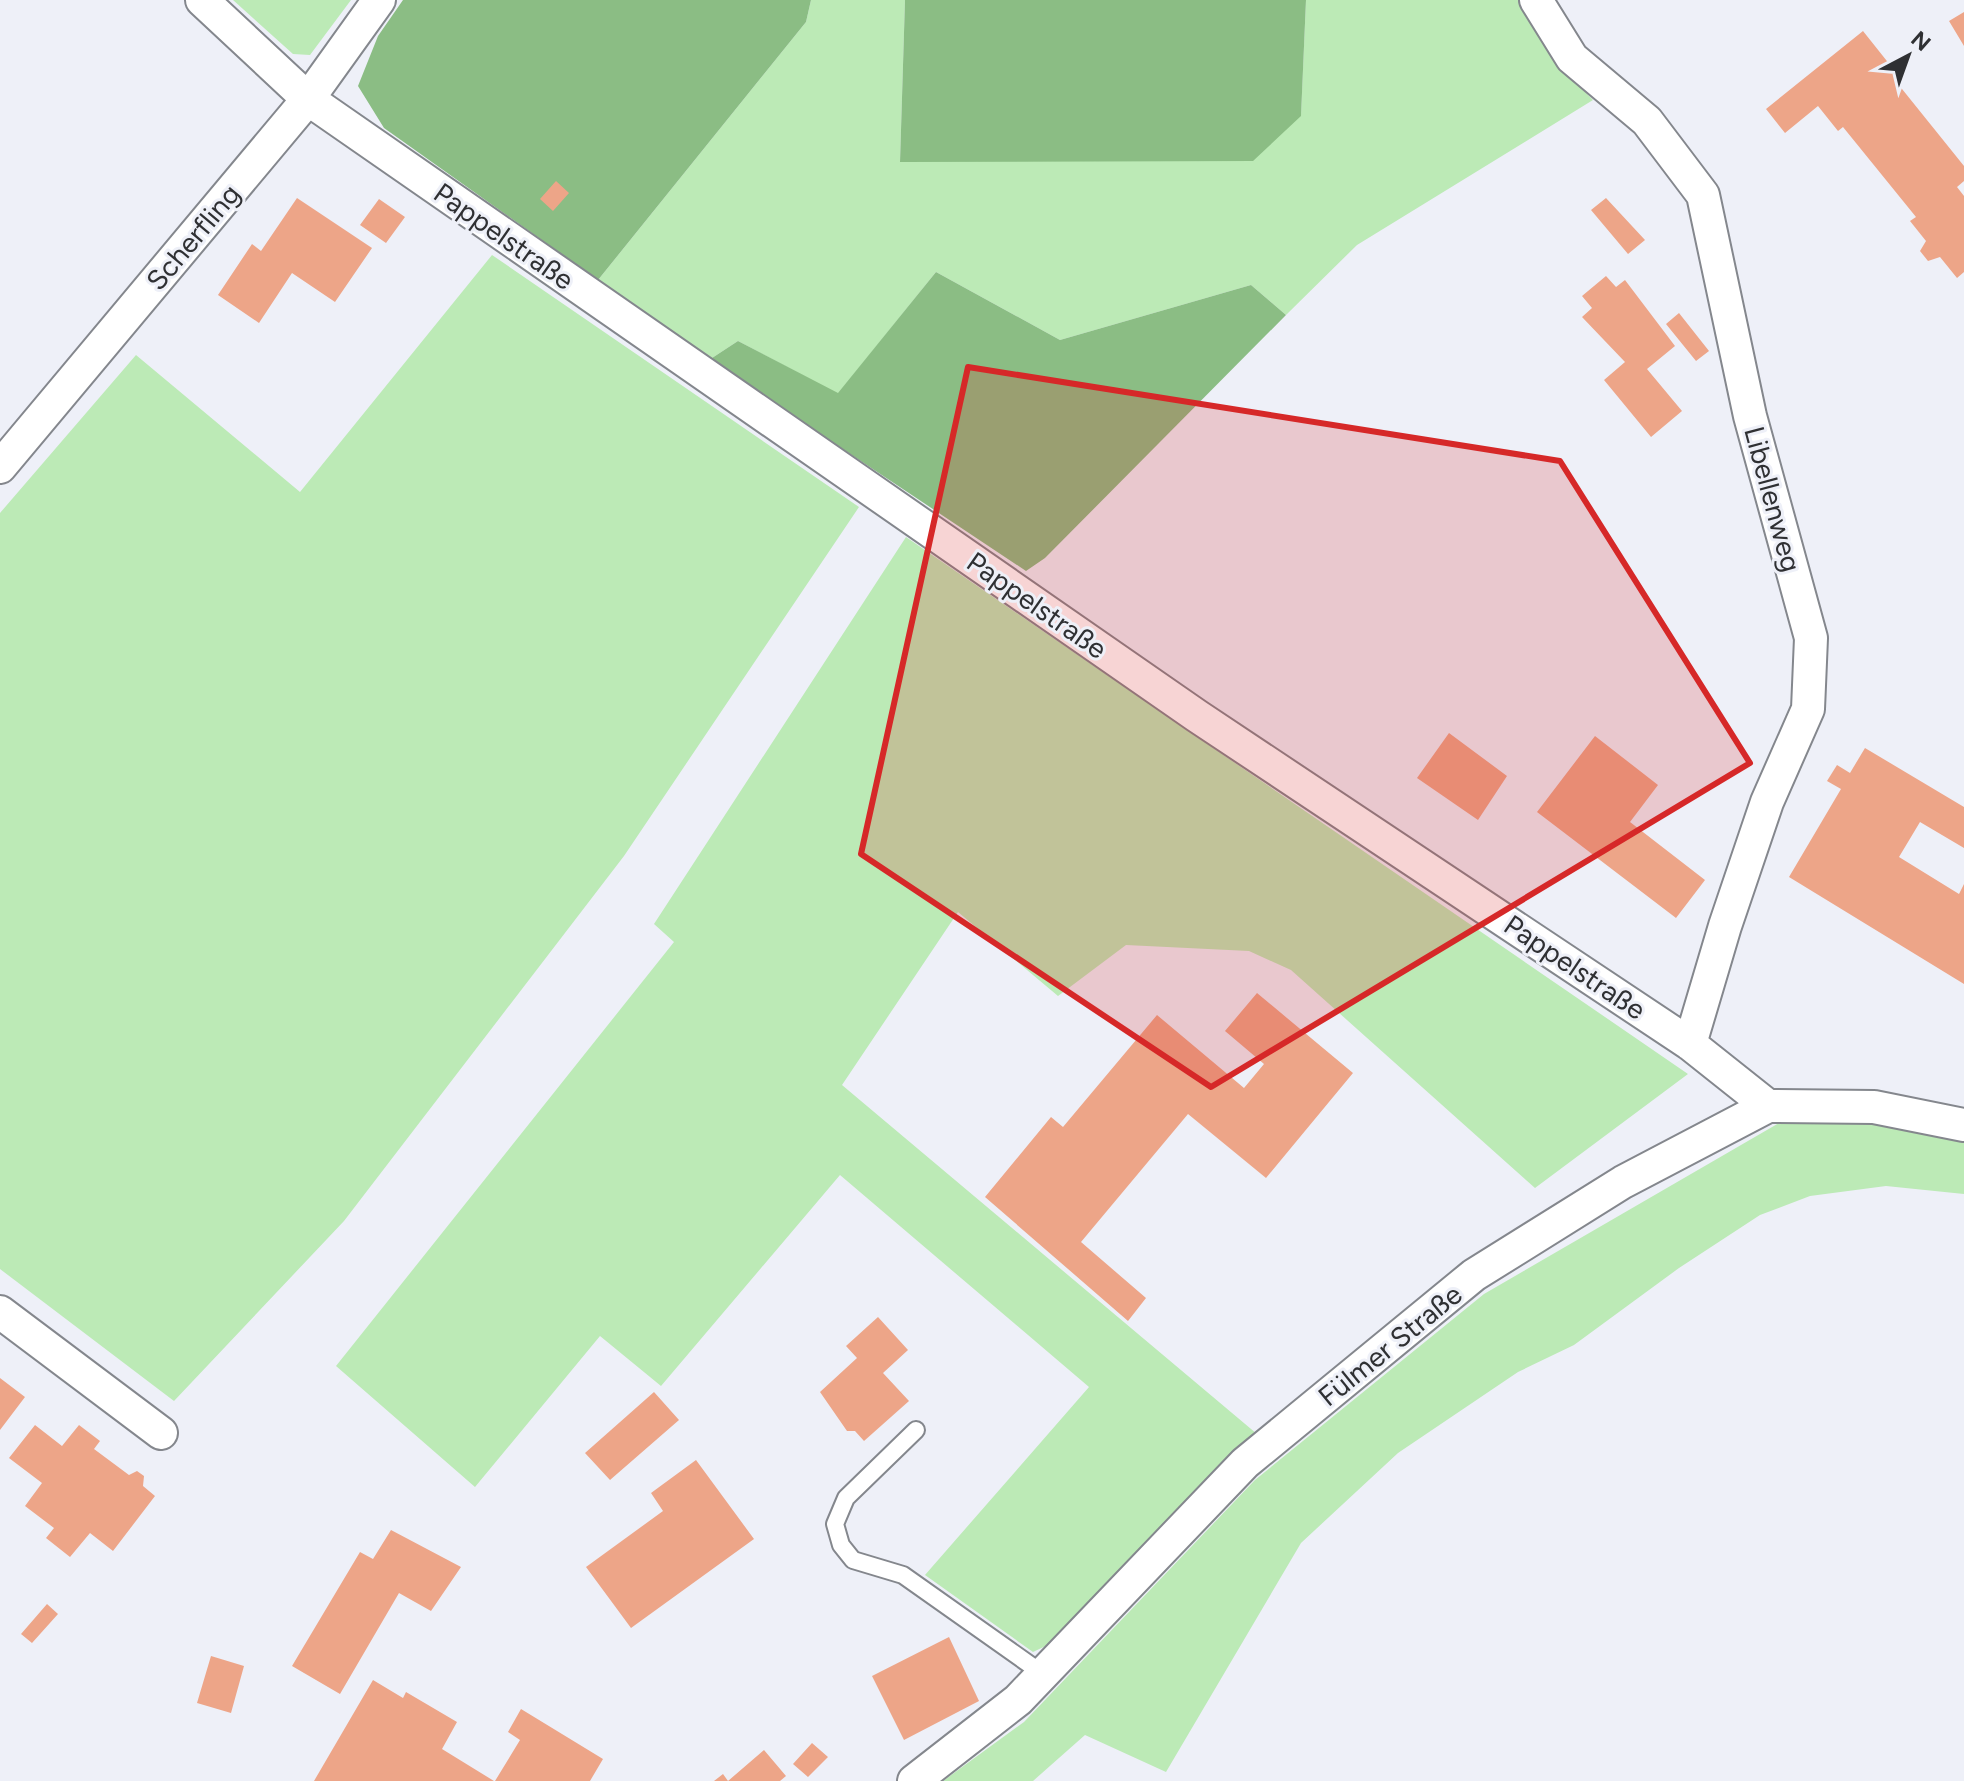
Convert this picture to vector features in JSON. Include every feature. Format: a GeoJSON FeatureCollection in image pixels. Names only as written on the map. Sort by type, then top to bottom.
{"type":"FeatureCollection","features":[{"type":"Feature","properties":{"kind":"street","name":"Pappelstraße"},"geometry":{"type":"LineString","coordinates":[[202,0],[308,99],[1184,707],[1690,1044],[1768,1106]]}},
{"type":"Feature","properties":{"kind":"street","name":"Scherfling"},"geometry":{"type":"LineString","coordinates":[[0,467],[308,99],[379,0]]}},
{"type":"Feature","properties":{"kind":"street","name":"Libellenweg"},"geometry":{"type":"LineString","coordinates":[[1536,0],[1572,58],[1647,121],[1703,195],[1750,416],[1811,638],[1808,709],[1767,802],[1725,926],[1690,1044]]}},
{"type":"Feature","properties":{"kind":"street","name":"Fülmer Straße"},"geometry":{"type":"LineString","coordinates":[[914,1781],[1018,1700],[1245,1463],[1474,1275],[1623,1182],[1768,1106],[1874,1107],[1964,1125]]}},
{"type":"Feature","properties":{"kind":"street"},"geometry":{"type":"LineString","coordinates":[[0,1312],[161,1433]]}},
{"type":"Feature","properties":{"kind":"lane"},"geometry":{"type":"LineString","coordinates":[[916,1430],[846,1498],[835,1524],[841,1545],[853,1560],[903,1575],[1043,1674]]}},
{"type":"Feature","properties":{"kind":"highlighted area"},"geometry":{"type":"Polygon","coordinates":[[[968,367],[1560,461],[1750,763],[1211,1087],[861,854],[968,367]]]}},
{"type":"Feature","properties":{"kind":"green space"},"geometry":{"type":"Polygon","coordinates":[[[233,0],[351,0],[310,55],[293,54],[233,0]]]}},
{"type":"Feature","properties":{"kind":"green space"},"geometry":{"type":"Polygon","coordinates":[[[403,0],[811,0],[806,22],[598,280],[384,128],[358,86],[378,36],[403,0]]]}},
{"type":"Feature","properties":{"kind":"green space"},"geometry":{"type":"Polygon","coordinates":[[[811,0],[905,0],[900,162],[1301,115],[1306,0],[1519,0],[1561,67],[1593,100],[1357,245],[1286,315],[1251,285],[1060,340],[936,272],[838,394],[738,341],[709,360],[598,280],[806,22],[811,0]]]}},
{"type":"Feature","properties":{"kind":"green space"},"geometry":{"type":"Polygon","coordinates":[[[905,0],[1306,0],[1301,116],[1253,161],[900,162],[905,0]]]}},
{"type":"Feature","properties":{"kind":"green space"},"geometry":{"type":"Polygon","coordinates":[[[492,255],[859,507],[624,856],[344,1221],[174,1401],[0,1269],[0,513],[136,355],[300,492],[492,255]]]}},
{"type":"Feature","properties":{"kind":"green space"},"geometry":{"type":"Polygon","coordinates":[[[936,272],[1060,340],[1251,285],[1286,315],[1045,558],[1026,571],[709,360],[738,341],[838,393],[936,272]]]}},
{"type":"Feature","properties":{"kind":"green space"},"geometry":{"type":"Polygon","coordinates":[[[906,537],[1688,1074],[1535,1188],[1291,970],[1249,951],[1126,945],[1058,996],[958,912],[842,1085],[1257,1434],[1069,1635],[1033,1652],[925,1575],[1089,1387],[840,1175],[661,1386],[600,1336],[475,1487],[336,1366],[674,942],[654,924],[906,537]]]}},
{"type":"Feature","properties":{"kind":"green space"},"geometry":{"type":"Polygon","coordinates":[[[1779,1123],[1880,1123],[1964,1141],[1964,1194],[1886,1186],[1810,1196],[1760,1215],[1679,1268],[1574,1345],[1518,1372],[1398,1453],[1301,1543],[1166,1772],[1085,1735],[1033,1781],[943,1781],[1024,1722],[1255,1480],[1484,1294],[1779,1123]]]}},
{"type":"Feature","properties":{"kind":"building"},"geometry":{"type":"Polygon","coordinates":[[[1964,12],[1964,46],[1949,21],[1964,12]]]}},
{"type":"Feature","properties":{"kind":"building"},"geometry":{"type":"Polygon","coordinates":[[[1863,31],[1902,80],[1898,84],[1964,166],[1964,181],[1957,187],[1964,196],[1964,272],[1957,278],[1940,257],[1928,261],[1920,251],[1926,241],[1910,221],[1916,217],[1843,127],[1838,131],[1818,106],[1785,133],[1766,109],[1863,31]]]}},
{"type":"Feature","properties":{"kind":"building"},"geometry":{"type":"Polygon","coordinates":[[[556,181],[569,193],[553,211],[540,199],[556,181]]]}},
{"type":"Feature","properties":{"kind":"building"},"geometry":{"type":"Polygon","coordinates":[[[297,198],[372,248],[335,302],[292,273],[259,323],[218,295],[252,244],[261,251],[297,198]]]}},
{"type":"Feature","properties":{"kind":"building"},"geometry":{"type":"Polygon","coordinates":[[[1606,198],[1645,240],[1628,254],[1591,210],[1606,198]]]}},
{"type":"Feature","properties":{"kind":"building"},"geometry":{"type":"Polygon","coordinates":[[[379,199],[405,217],[386,243],[360,225],[379,199]]]}},
{"type":"Feature","properties":{"kind":"building"},"geometry":{"type":"Polygon","coordinates":[[[1606,276],[1616,287],[1625,280],[1675,346],[1647,369],[1682,411],[1651,437],[1604,380],[1625,362],[1582,317],[1592,308],[1582,296],[1606,276]]]}},
{"type":"Feature","properties":{"kind":"building"},"geometry":{"type":"Polygon","coordinates":[[[1679,313],[1709,351],[1696,361],[1666,324],[1679,313]]]}},
{"type":"Feature","properties":{"kind":"building"},"geometry":{"type":"Polygon","coordinates":[[[1449,733],[1507,776],[1478,820],[1417,778],[1449,733]]]}},
{"type":"Feature","properties":{"kind":"building"},"geometry":{"type":"Polygon","coordinates":[[[1595,736],[1658,785],[1630,822],[1705,880],[1676,918],[1537,812],[1595,736]]]}},
{"type":"Feature","properties":{"kind":"building"},"geometry":{"type":"Polygon","coordinates":[[[1865,748],[1964,807],[1964,848],[1920,822],[1899,857],[1959,894],[1964,884],[1964,984],[1789,877],[1841,789],[1827,781],[1837,765],[1850,773],[1865,748]]]}},
{"type":"Feature","properties":{"kind":"building"},"geometry":{"type":"Polygon","coordinates":[[[1257,993],[1353,1073],[1266,1178],[1188,1114],[1081,1242],[1146,1298],[1128,1321],[985,1197],[1051,1117],[1063,1127],[1157,1015],[1244,1088],[1264,1064],[1225,1031],[1257,993]]]}},
{"type":"Feature","properties":{"kind":"building"},"geometry":{"type":"Polygon","coordinates":[[[878,1317],[908,1350],[883,1373],[909,1401],[864,1441],[855,1431],[847,1431],[820,1392],[857,1358],[846,1346],[878,1317]]]}},
{"type":"Feature","properties":{"kind":"building"},"geometry":{"type":"Polygon","coordinates":[[[0,1378],[25,1397],[0,1430],[0,1378]]]}},
{"type":"Feature","properties":{"kind":"building"},"geometry":{"type":"Polygon","coordinates":[[[654,1392],[679,1420],[610,1480],[585,1453],[654,1392]]]}},
{"type":"Feature","properties":{"kind":"building"},"geometry":{"type":"Polygon","coordinates":[[[35,1425],[62,1446],[79,1425],[100,1441],[94,1449],[129,1475],[137,1471],[144,1476],[143,1486],[155,1496],[113,1551],[90,1533],[70,1557],[46,1538],[54,1528],[25,1506],[42,1483],[9,1458],[35,1425]]]}},
{"type":"Feature","properties":{"kind":"building"},"geometry":{"type":"Polygon","coordinates":[[[696,1460],[754,1539],[631,1628],[586,1567],[663,1511],[651,1493],[696,1460]]]}},
{"type":"Feature","properties":{"kind":"building"},"geometry":{"type":"Polygon","coordinates":[[[391,1530],[461,1567],[431,1611],[399,1593],[340,1694],[292,1666],[360,1552],[373,1559],[391,1530]]]}},
{"type":"Feature","properties":{"kind":"building"},"geometry":{"type":"Polygon","coordinates":[[[47,1604],[58,1614],[32,1643],[21,1634],[47,1604]]]}},
{"type":"Feature","properties":{"kind":"building"},"geometry":{"type":"Polygon","coordinates":[[[949,1637],[979,1701],[904,1740],[872,1676],[949,1637]]]}},
{"type":"Feature","properties":{"kind":"building"},"geometry":{"type":"Polygon","coordinates":[[[211,1656],[244,1666],[231,1713],[197,1703],[211,1656]]]}},
{"type":"Feature","properties":{"kind":"building"},"geometry":{"type":"Polygon","coordinates":[[[373,1680],[403,1698],[406,1692],[457,1722],[442,1749],[494,1781],[314,1781],[373,1680]]]}},
{"type":"Feature","properties":{"kind":"building"},"geometry":{"type":"Polygon","coordinates":[[[521,1709],[603,1759],[590,1781],[495,1781],[520,1740],[508,1732],[521,1709]]]}},
{"type":"Feature","properties":{"kind":"building"},"geometry":{"type":"Polygon","coordinates":[[[812,1743],[828,1757],[808,1777],[793,1764],[812,1743]]]}},
{"type":"Feature","properties":{"kind":"building"},"geometry":{"type":"Polygon","coordinates":[[[764,1750],[786,1776],[780,1781],[728,1781],[764,1750]]]}},
{"type":"Feature","properties":{"kind":"building"},"geometry":{"type":"Polygon","coordinates":[[[723,1774],[728,1781],[714,1781],[723,1774]]]}}]}
